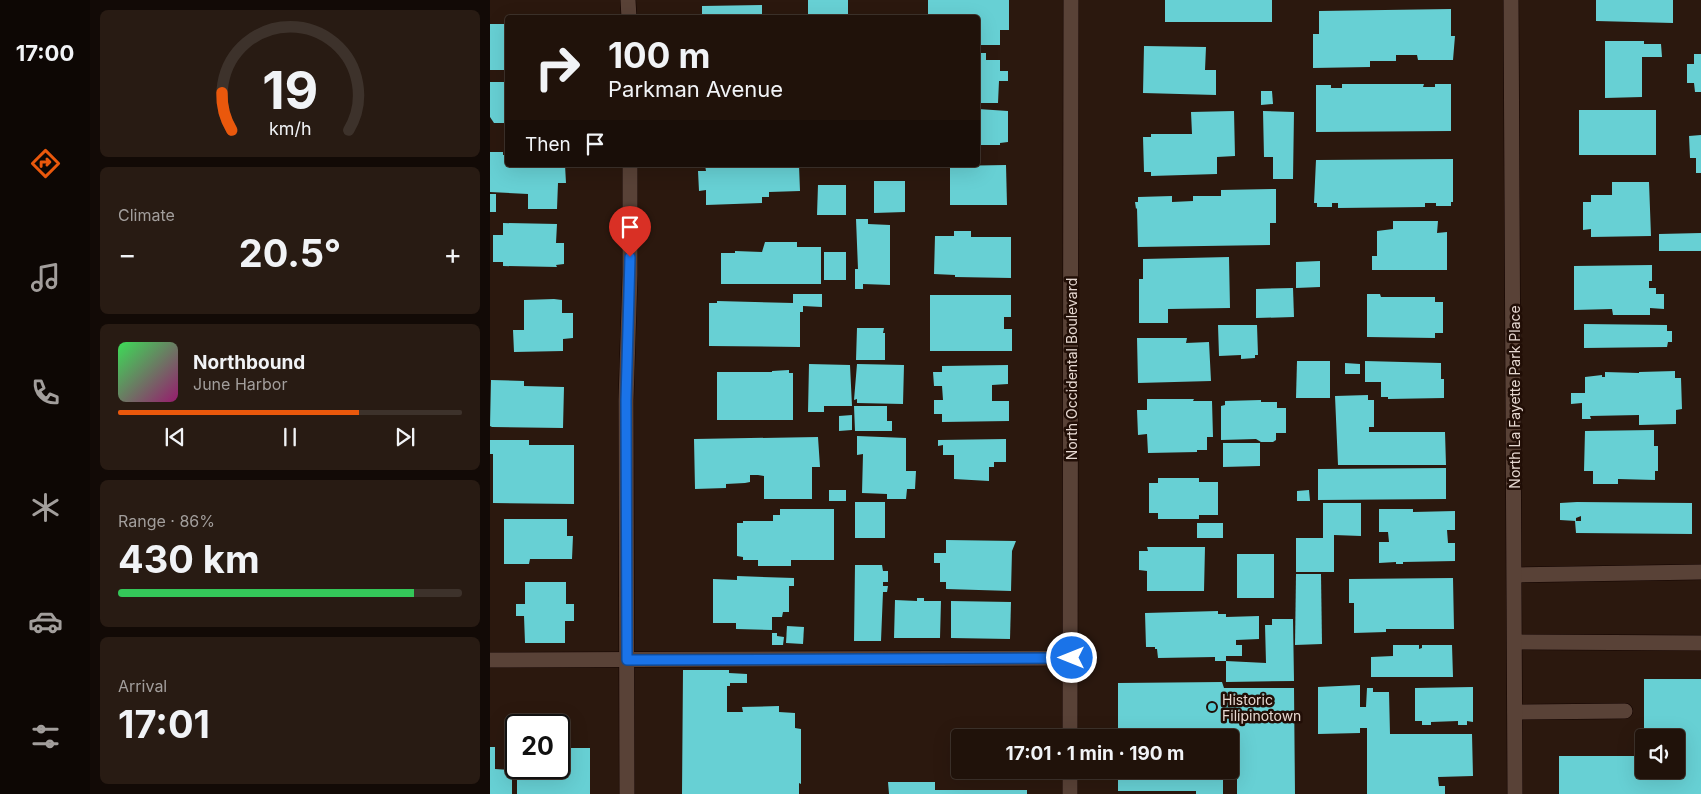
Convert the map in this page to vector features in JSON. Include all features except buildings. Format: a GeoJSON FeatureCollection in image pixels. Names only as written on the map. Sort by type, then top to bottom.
{"type":"FeatureCollection","features":[{"type":"Feature","properties":{"kind":"street"},"geometry":{"type":"LineString","coordinates":[[628,0],[629,15]]}},
{"type":"Feature","properties":{"kind":"street","name":"North Occidental Boulevard"},"geometry":{"type":"LineString","coordinates":[[1070,729],[1072,658],[1071,0]]}},
{"type":"Feature","properties":{"kind":"street","name":"North La Fayette Park Place"},"geometry":{"type":"LineString","coordinates":[[1511,0],[1515,794]]}},
{"type":"Feature","properties":{"kind":"street"},"geometry":{"type":"LineString","coordinates":[[627,794],[626,400],[630,275],[630,167]]}},
{"type":"Feature","properties":{"kind":"street"},"geometry":{"type":"LineString","coordinates":[[1515,575],[1701,572]]}},
{"type":"Feature","properties":{"kind":"street"},"geometry":{"type":"LineString","coordinates":[[1515,642],[1701,643]]}},
{"type":"Feature","properties":{"kind":"street"},"geometry":{"type":"LineString","coordinates":[[490,660],[1072,658]]}},
{"type":"Feature","properties":{"kind":"street"},"geometry":{"type":"LineString","coordinates":[[1515,712],[1625,710]]}},
{"type":"Feature","properties":{"kind":"street"},"geometry":{"type":"LineString","coordinates":[[1070,779],[1070,794]]}},
{"type":"Feature","properties":{"kind":"place","name":"Historic Filipinotown"},"geometry":{"type":"Point","coordinates":[1212,707]}},
{"type":"Feature","properties":{"kind":"route"},"geometry":{"type":"LineString","coordinates":[[630,257],[626,400],[627,660],[1072,658]]}}]}
